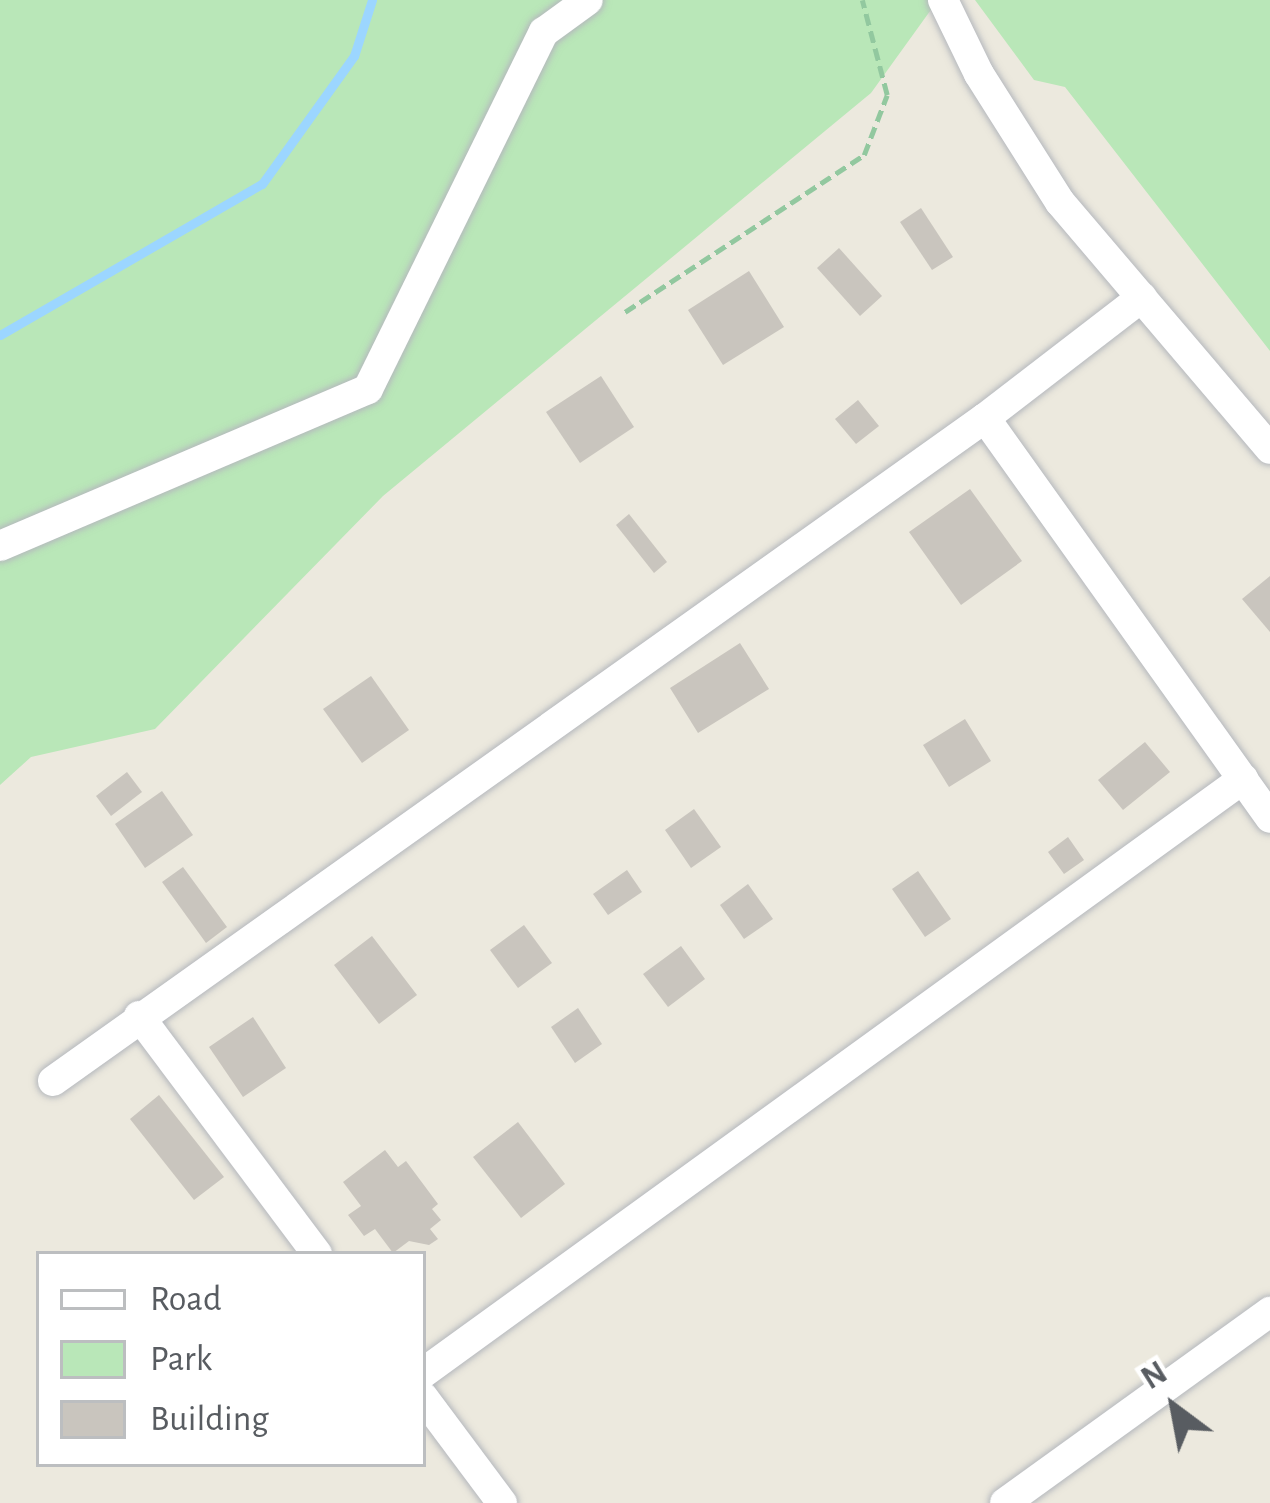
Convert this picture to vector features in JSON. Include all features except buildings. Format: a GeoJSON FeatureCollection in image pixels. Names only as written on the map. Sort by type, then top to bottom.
{"type":"FeatureCollection","features":[{"type":"Feature","properties":{"kind":"street"},"geometry":{"type":"LineString","coordinates":[[0,546],[368,389],[544,32],[588,0]]}},
{"type":"Feature","properties":{"kind":"street"},"geometry":{"type":"LineString","coordinates":[[943,0],[979,74],[1060,202],[1270,449]]}},
{"type":"Feature","properties":{"kind":"street"},"geometry":{"type":"LineString","coordinates":[[53,1081],[985,418],[1142,297]]}},
{"type":"Feature","properties":{"kind":"street"},"geometry":{"type":"LineString","coordinates":[[985,418],[1270,818]]}},
{"type":"Feature","properties":{"kind":"street"},"geometry":{"type":"LineString","coordinates":[[426,1371],[1243,779]]}},
{"type":"Feature","properties":{"kind":"street"},"geometry":{"type":"LineString","coordinates":[[139,1016],[315,1251]]}},
{"type":"Feature","properties":{"kind":"street"},"geometry":{"type":"LineString","coordinates":[[1005,1503],[1270,1312]]}},
{"type":"Feature","properties":{"kind":"street"},"geometry":{"type":"LineString","coordinates":[[426,1400],[502,1503]]}},
{"type":"Feature","properties":{"kind":"path"},"geometry":{"type":"LineString","coordinates":[[625,312],[864,155],[886,95],[862,0]]}},
{"type":"Feature","properties":{"kind":"green space"},"geometry":{"type":"Polygon","coordinates":[[[0,0],[938,0],[871,93],[383,496],[155,729],[31,757],[0,785],[0,0]]]}},
{"type":"Feature","properties":{"kind":"green space"},"geometry":{"type":"Polygon","coordinates":[[[975,0],[1270,0],[1270,351],[1065,87],[1034,80],[975,0]]]}},
{"type":"Feature","properties":{"kind":"waterway"},"geometry":{"type":"LineString","coordinates":[[0,335],[262,184],[354,56],[372,0]]}}]}
